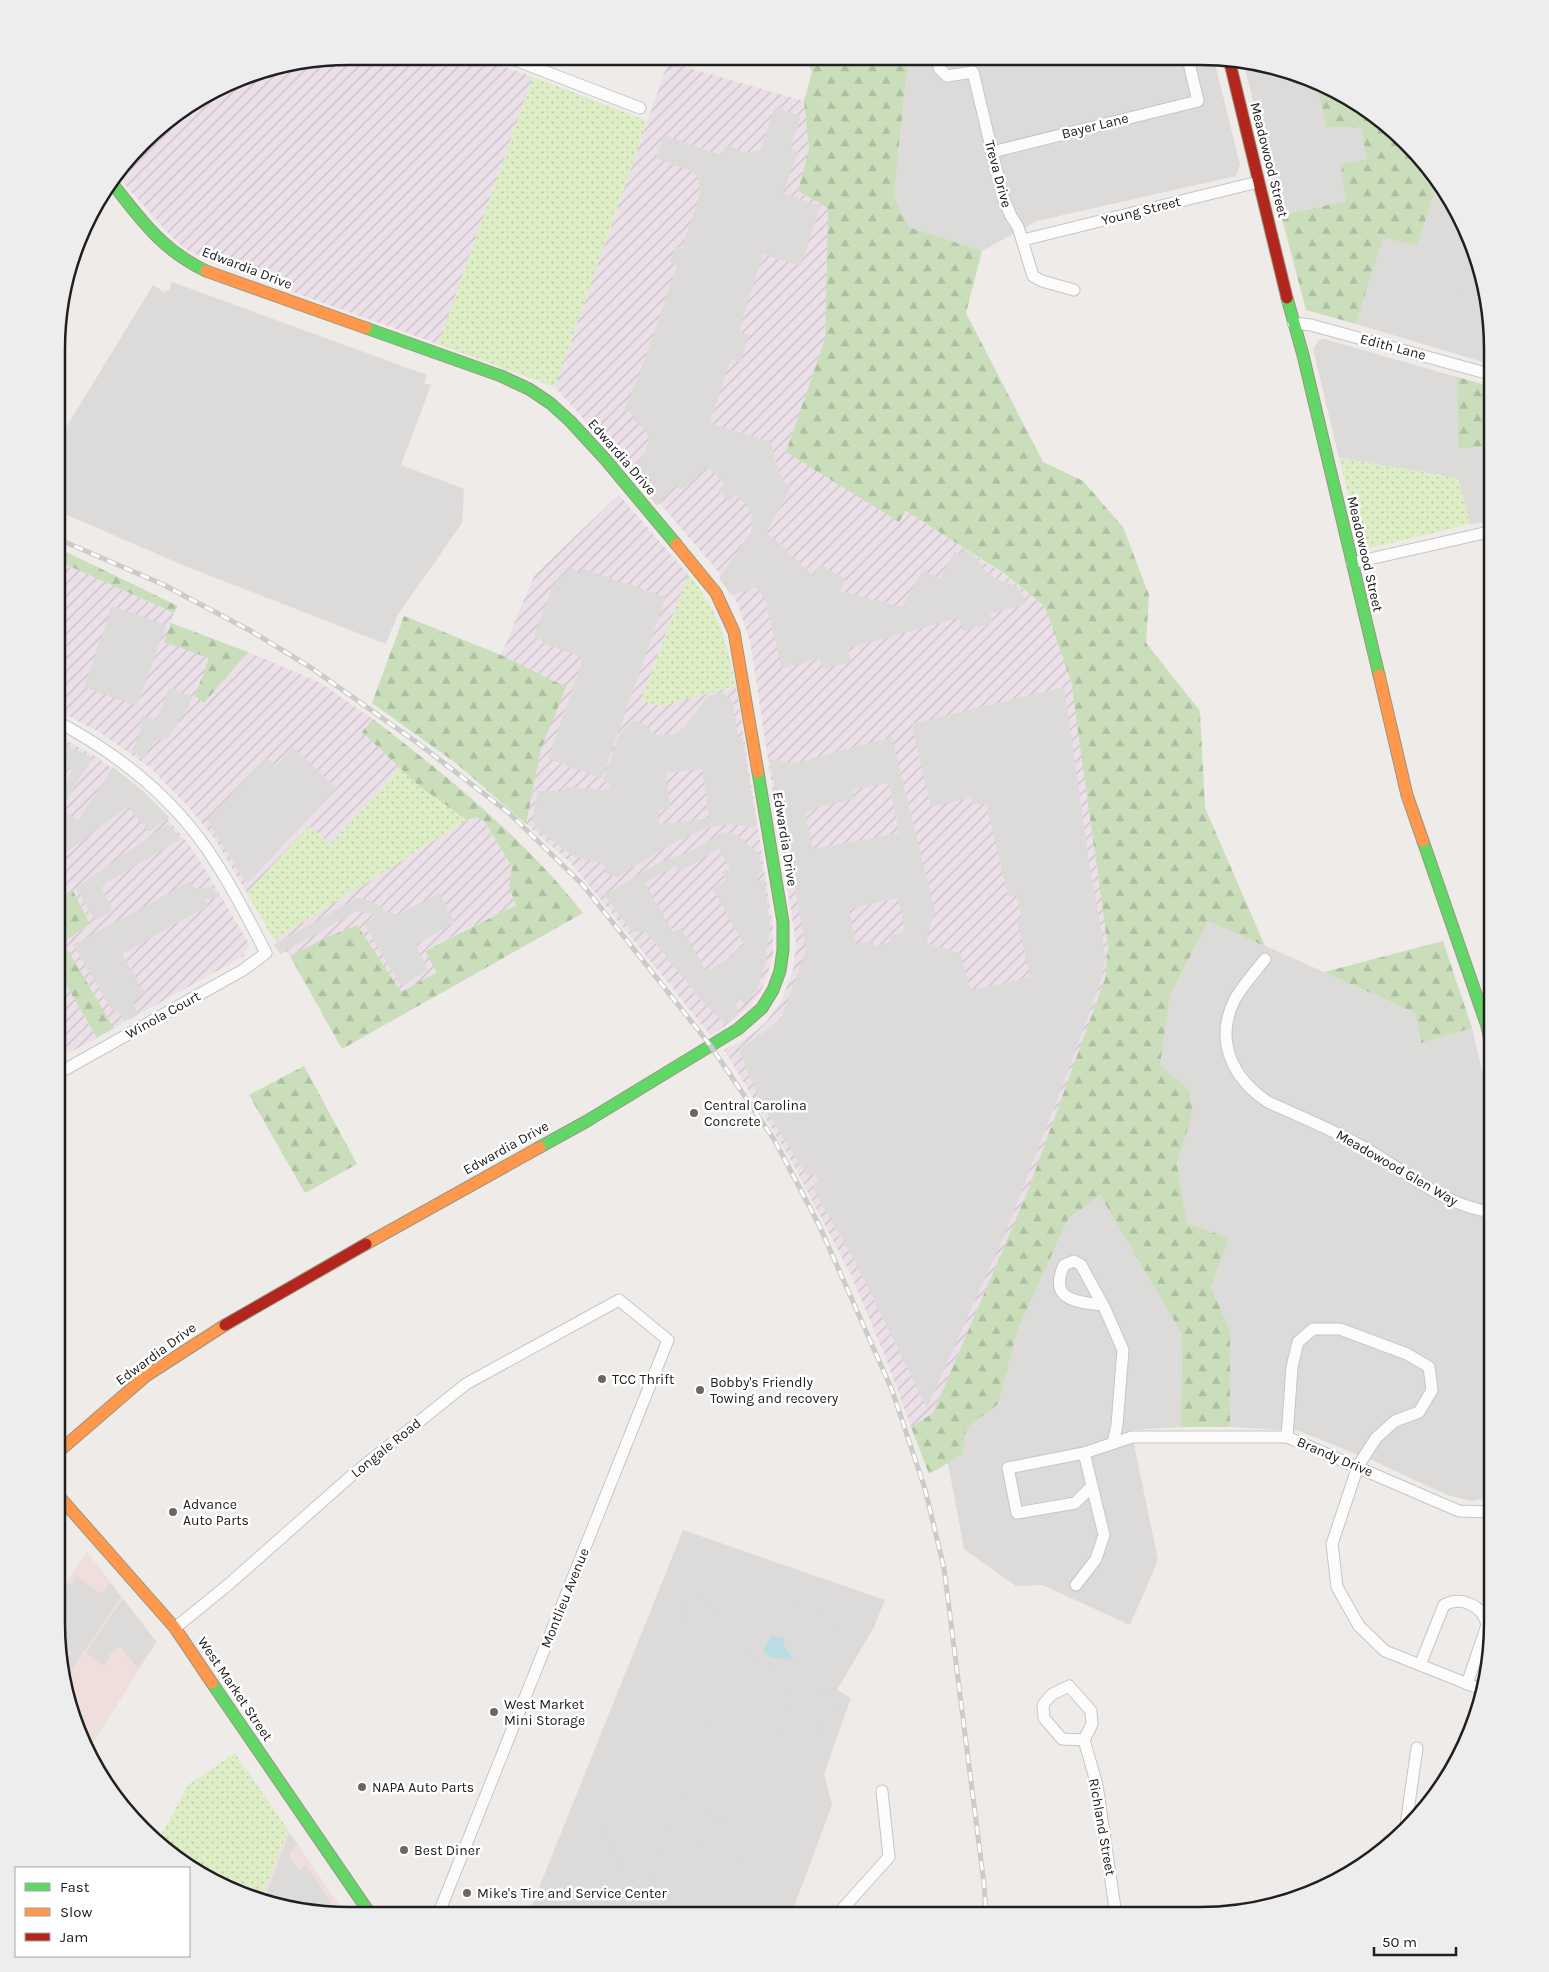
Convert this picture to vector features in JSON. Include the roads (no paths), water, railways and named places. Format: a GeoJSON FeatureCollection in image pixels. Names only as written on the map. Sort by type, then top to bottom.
{"type":"FeatureCollection","features":[{"type":"Feature","properties":{"kind":"main road","name":"Meadowood Street"},"geometry":{"type":"LineString","coordinates":[[1231,67],[1293,323],[1303,355],[1407,795],[1484,1008]]}},
{"type":"Feature","properties":{"kind":"main road","name":"Edwardia Drive"},"geometry":{"type":"LineString","coordinates":[[65,1446],[146,1376],[207,1335],[392,1228],[586,1121],[738,1029],[762,1008],[773,990],[780,971],[783,950],[782,922],[774,860],[740,657],[729,619],[716,593],[706,579],[605,459],[570,421],[529,388],[501,376],[204,270],[171,251],[147,228],[116,188]]}},
{"type":"Feature","properties":{"kind":"main road","name":"West Market Street"},"geometry":{"type":"LineString","coordinates":[[65,1504],[175,1628],[366,1907]]}},
{"type":"Feature","properties":{"kind":"street"},"geometry":{"type":"LineString","coordinates":[[528,65],[640,108]]}},
{"type":"Feature","properties":{"kind":"street","name":"Treva Drive"},"geometry":{"type":"LineString","coordinates":[[939,65],[939,68],[946,76],[973,72],[1003,197],[1010,216],[1018,227],[1023,240],[1033,276],[1042,281],[1074,290]]}},
{"type":"Feature","properties":{"kind":"street","name":"Bayer Lane"},"geometry":{"type":"LineString","coordinates":[[992,152],[1198,101],[1189,65]]}},
{"type":"Feature","properties":{"kind":"street","name":"Young Street"},"geometry":{"type":"LineString","coordinates":[[1023,240],[1258,182]]}},
{"type":"Feature","properties":{"kind":"street","name":"Edith Lane"},"geometry":{"type":"LineString","coordinates":[[1293,323],[1311,325],[1484,373]]}},
{"type":"Feature","properties":{"kind":"street"},"geometry":{"type":"LineString","coordinates":[[1352,563],[1484,533]]}},
{"type":"Feature","properties":{"kind":"street","name":"Winola Court"},"geometry":{"type":"LineString","coordinates":[[65,726],[97,743],[136,772],[188,824],[218,864],[266,953],[243,970],[65,1070]]}},
{"type":"Feature","properties":{"kind":"street","name":"Meadowood Glen Way"},"geometry":{"type":"LineString","coordinates":[[1265,959],[1236,996],[1228,1017],[1226,1041],[1232,1062],[1243,1081],[1268,1102],[1355,1142],[1440,1195],[1457,1204],[1484,1211]]}},
{"type":"Feature","properties":{"kind":"street","name":"Longale Road"},"geometry":{"type":"LineString","coordinates":[[175,1628],[229,1584],[350,1476],[466,1384],[619,1300]]}},
{"type":"Feature","properties":{"kind":"street","name":"Montlieu Avenue"},"geometry":{"type":"LineString","coordinates":[[441,1907],[668,1340],[619,1300]]}},
{"type":"Feature","properties":{"kind":"street"},"geometry":{"type":"LineString","coordinates":[[1103,1305],[1123,1350],[1114,1443]]}},
{"type":"Feature","properties":{"kind":"street"},"geometry":{"type":"LineString","coordinates":[[1287,1437],[1292,1367],[1298,1342],[1313,1329],[1340,1329],[1407,1354],[1429,1367],[1432,1390],[1419,1412],[1395,1421],[1376,1438],[1358,1466],[1332,1544],[1337,1586],[1359,1626],[1384,1651],[1477,1688]]}},
{"type":"Feature","properties":{"kind":"street","name":"Brandy Drive"},"geometry":{"type":"LineString","coordinates":[[1091,1487],[1075,1503],[1017,1513],[1008,1468],[1084,1453],[1132,1437],[1287,1437],[1459,1511],[1484,1512]]}},
{"type":"Feature","properties":{"kind":"street"},"geometry":{"type":"LineString","coordinates":[[1076,1585],[1096,1559],[1104,1535],[1084,1453]]}},
{"type":"Feature","properties":{"kind":"street"},"geometry":{"type":"LineString","coordinates":[[1420,1665],[1444,1605],[1451,1601],[1468,1603],[1481,1610],[1484,1618]]}},
{"type":"Feature","properties":{"kind":"street"},"geometry":{"type":"LineString","coordinates":[[1467,1684],[1483,1636]]}},
{"type":"Feature","properties":{"kind":"street"},"geometry":{"type":"LineString","coordinates":[[1069,1686],[1091,1711],[1092,1724],[1084,1740],[1062,1739],[1044,1718],[1043,1705],[1051,1695],[1069,1686]]}},
{"type":"Feature","properties":{"kind":"street","name":"Richland Street"},"geometry":{"type":"LineString","coordinates":[[1084,1740],[1097,1785],[1115,1907]]}},
{"type":"Feature","properties":{"kind":"street"},"geometry":{"type":"LineString","coordinates":[[1407,1817],[1417,1748]]}},
{"type":"Feature","properties":{"kind":"street"},"geometry":{"type":"LineString","coordinates":[[844,1907],[889,1857],[882,1792]]}},
{"type":"Feature","properties":{"kind":"water"},"geometry":{"type":"Polygon","coordinates":[[[771,1636],[783,1637],[785,1647],[793,1657],[790,1660],[771,1657],[764,1652],[765,1645],[771,1636]]]}},
{"type":"Feature","properties":{"kind":"railway"},"geometry":{"type":"LineString","coordinates":[[65,542],[162,584],[251,631],[310,667],[419,744],[509,813],[582,884],[710,1045],[775,1141],[819,1225],[892,1390],[925,1489],[944,1568],[985,1907]]}},
{"type":"Feature","properties":{"kind":"place","name":"Central Carolina Concrete"},"geometry":{"type":"Point","coordinates":[694,1113]}},
{"type":"Feature","properties":{"kind":"place","name":"TCC Thrift"},"geometry":{"type":"Point","coordinates":[602,1379]}},
{"type":"Feature","properties":{"kind":"place","name":"Bobby's Friendly Towing and recovery"},"geometry":{"type":"Point","coordinates":[700,1390]}},
{"type":"Feature","properties":{"kind":"place","name":"Advance Auto Parts"},"geometry":{"type":"Point","coordinates":[173,1512]}},
{"type":"Feature","properties":{"kind":"place","name":"West Market Mini Storage"},"geometry":{"type":"Point","coordinates":[494,1712]}},
{"type":"Feature","properties":{"kind":"place","name":"NAPA Auto Parts"},"geometry":{"type":"Point","coordinates":[362,1787]}},
{"type":"Feature","properties":{"kind":"place","name":"Best Diner"},"geometry":{"type":"Point","coordinates":[404,1850]}},
{"type":"Feature","properties":{"kind":"place","name":"Mike's Tire and Service Center"},"geometry":{"type":"Point","coordinates":[467,1893]}}]}
